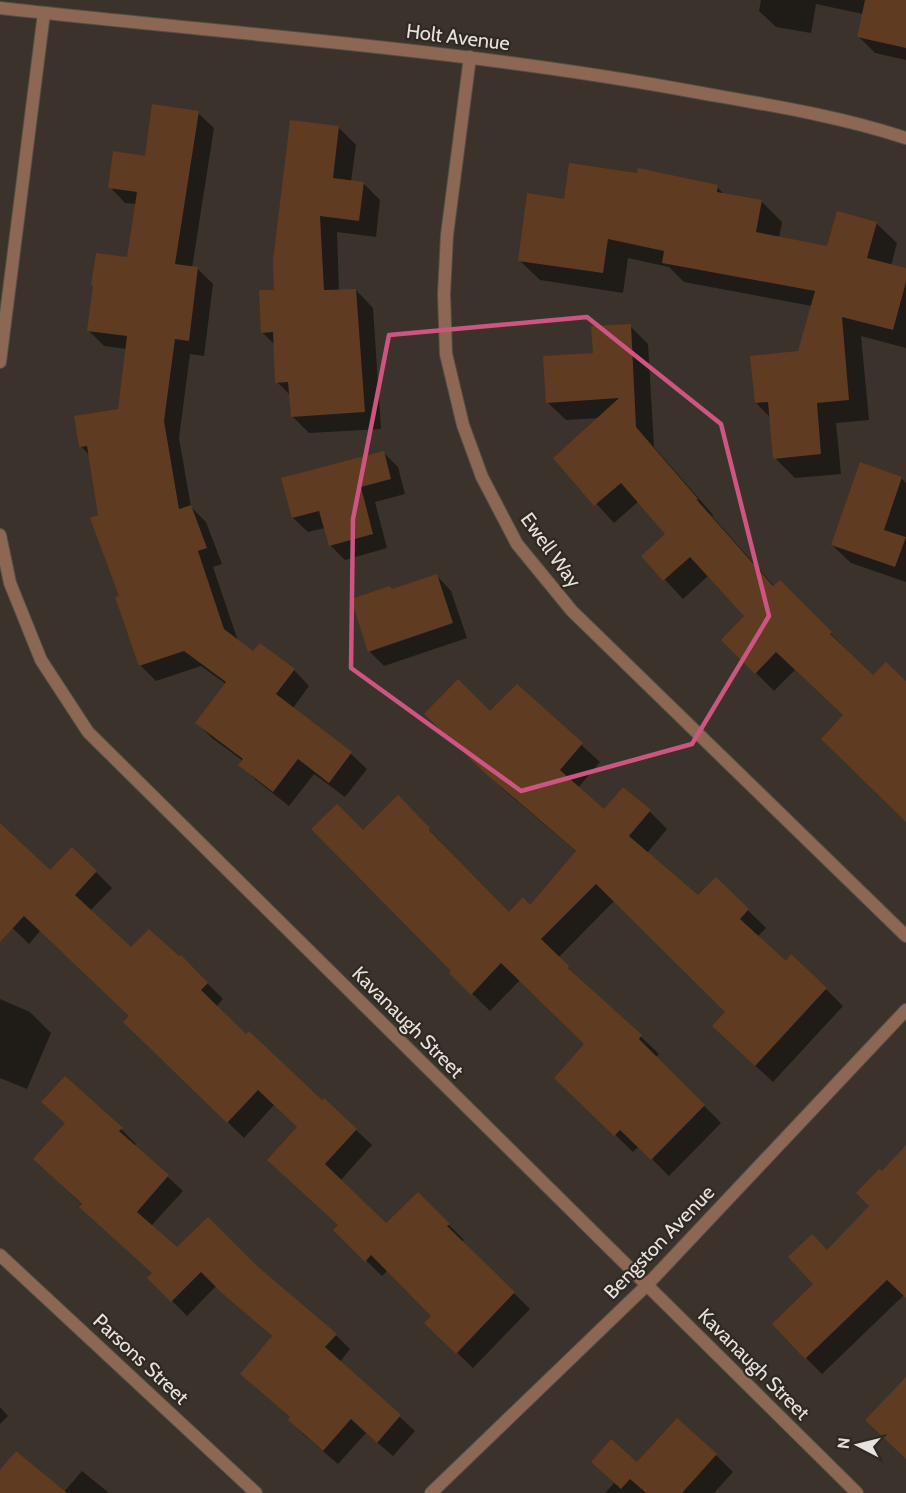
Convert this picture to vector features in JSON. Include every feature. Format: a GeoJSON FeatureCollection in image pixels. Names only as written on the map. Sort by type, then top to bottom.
{"type":"FeatureCollection","features":[{"type":"Feature","properties":{"kind":"street","name":"Holt Avenue"},"geometry":{"type":"LineString","coordinates":[[0,8],[470,57],[620,78],[840,119],[906,138]]}},
{"type":"Feature","properties":{"kind":"street"},"geometry":{"type":"LineString","coordinates":[[0,362],[44,13]]}},
{"type":"Feature","properties":{"kind":"street","name":"Ewell Way"},"geometry":{"type":"LineString","coordinates":[[470,57],[447,235],[444,294],[446,354],[463,425],[482,477],[517,544],[572,611],[906,936]]}},
{"type":"Feature","properties":{"kind":"street","name":"Kavanaugh Street"},"geometry":{"type":"LineString","coordinates":[[0,535],[10,583],[41,660],[88,732],[857,1493]]}},
{"type":"Feature","properties":{"kind":"street","name":"Bengston Avenue"},"geometry":{"type":"LineString","coordinates":[[431,1493],[647,1285],[906,1010]]}},
{"type":"Feature","properties":{"kind":"street","name":"Parsons Street"},"geometry":{"type":"LineString","coordinates":[[0,1255],[256,1493]]}},
{"type":"Feature","properties":{"kind":"highlighted area"},"geometry":{"type":"Polygon","coordinates":[[[587,317],[721,424],[769,616],[692,744],[521,791],[351,668],[353,519],[389,335],[587,317]]]}},
{"type":"Feature","properties":{"kind":"building"},"geometry":{"type":"Polygon","coordinates":[[[865,0],[906,0],[906,48],[857,37],[865,0]]]}},
{"type":"Feature","properties":{"kind":"building"},"geometry":{"type":"Polygon","coordinates":[[[152,104],[199,111],[175,264],[198,267],[189,341],[175,339],[164,421],[179,509],[191,505],[207,548],[198,551],[224,629],[253,651],[260,643],[295,669],[276,694],[352,752],[329,783],[298,759],[273,792],[238,765],[243,759],[195,723],[226,682],[184,651],[139,666],[115,597],[119,596],[90,518],[98,515],[87,446],[79,447],[74,416],[118,409],[127,336],[87,331],[93,285],[91,285],[96,253],[127,257],[137,192],[108,188],[113,151],[145,156],[152,104]]]}},
{"type":"Feature","properties":{"kind":"building"},"geometry":{"type":"Polygon","coordinates":[[[290,120],[339,126],[333,178],[364,182],[359,221],[320,216],[324,290],[356,289],[365,412],[291,417],[288,382],[275,383],[273,332],[261,333],[259,290],[274,290],[273,261],[290,120]]]}},
{"type":"Feature","properties":{"kind":"building"},"geometry":{"type":"Polygon","coordinates":[[[569,163],[637,173],[638,168],[718,185],[717,192],[762,200],[756,232],[827,246],[837,211],[877,222],[867,258],[906,268],[906,282],[893,330],[842,317],[849,400],[817,403],[821,454],[773,459],[768,402],[755,403],[750,356],[798,351],[815,291],[662,263],[664,251],[608,239],[603,273],[518,261],[527,193],[564,199],[569,163]]]}},
{"type":"Feature","properties":{"kind":"building"},"geometry":{"type":"Polygon","coordinates":[[[631,324],[636,427],[773,586],[780,580],[832,632],[830,634],[873,675],[886,662],[906,681],[906,822],[821,739],[843,715],[776,652],[755,674],[721,640],[744,616],[690,557],[663,581],[641,556],[665,534],[621,483],[594,506],[553,458],[619,398],[546,403],[543,356],[593,353],[591,326],[631,324]]]}},
{"type":"Feature","properties":{"kind":"building"},"geometry":{"type":"Polygon","coordinates":[[[384,451],[391,479],[361,487],[373,534],[329,546],[319,511],[292,518],[281,478],[384,451]]]}},
{"type":"Feature","properties":{"kind":"building"},"geometry":{"type":"Polygon","coordinates":[[[860,462],[902,477],[884,530],[906,537],[895,567],[831,545],[860,462]]]}},
{"type":"Feature","properties":{"kind":"building"},"geometry":{"type":"Polygon","coordinates":[[[437,574],[453,623],[368,652],[351,599],[390,586],[392,589],[437,574]]]}},
{"type":"Feature","properties":{"kind":"building"},"geometry":{"type":"Polygon","coordinates":[[[458,679],[490,711],[517,684],[583,743],[560,770],[604,809],[623,787],[651,810],[629,836],[698,895],[716,877],[749,909],[740,919],[786,961],[791,954],[827,988],[755,1066],[712,1026],[725,1012],[596,884],[541,939],[569,966],[568,968],[642,1035],[639,1039],[705,1105],[651,1160],[620,1130],[614,1136],[554,1078],[584,1044],[501,963],[471,995],[449,973],[451,971],[311,829],[337,804],[363,830],[398,795],[509,912],[523,897],[530,905],[576,851],[486,774],[424,714],[458,679]]]}},
{"type":"Feature","properties":{"kind":"building"},"geometry":{"type":"Polygon","coordinates":[[[0,823],[50,870],[72,847],[97,871],[75,895],[131,947],[149,929],[179,956],[181,955],[208,983],[201,990],[246,1034],[249,1031],[322,1100],[324,1098],[357,1129],[325,1164],[386,1223],[418,1192],[450,1224],[447,1226],[515,1292],[456,1354],[424,1323],[431,1316],[371,1255],[365,1262],[333,1230],[338,1225],[267,1160],[297,1127],[258,1090],[227,1123],[123,1022],[129,1016],[24,916],[0,942],[0,823]]]}},
{"type":"Feature","properties":{"kind":"building"},"geometry":{"type":"Polygon","coordinates":[[[65,1076],[123,1128],[119,1131],[169,1175],[137,1212],[177,1247],[208,1217],[257,1266],[337,1334],[325,1347],[401,1415],[377,1443],[351,1419],[323,1451],[288,1420],[290,1417],[240,1374],[272,1336],[201,1272],[171,1302],[147,1278],[152,1273],[79,1207],[82,1204],[33,1159],[65,1123],[41,1102],[65,1076]]]}},
{"type":"Feature","properties":{"kind":"building"},"geometry":{"type":"Polygon","coordinates":[[[906,1145],[906,1298],[887,1280],[805,1359],[772,1324],[813,1284],[788,1257],[812,1234],[827,1250],[869,1206],[856,1193],[879,1169],[882,1171],[906,1145]]]}},
{"type":"Feature","properties":{"kind":"building"},"geometry":{"type":"Polygon","coordinates":[[[906,1377],[906,1459],[865,1420],[906,1377]]]}},
{"type":"Feature","properties":{"kind":"building"},"geometry":{"type":"Polygon","coordinates":[[[677,1418],[717,1454],[682,1493],[646,1493],[630,1479],[621,1489],[591,1462],[611,1439],[637,1462],[677,1418]]]}},
{"type":"Feature","properties":{"kind":"building"},"geometry":{"type":"Polygon","coordinates":[[[16,1451],[67,1493],[0,1493],[0,1470],[16,1451]]]}}]}
